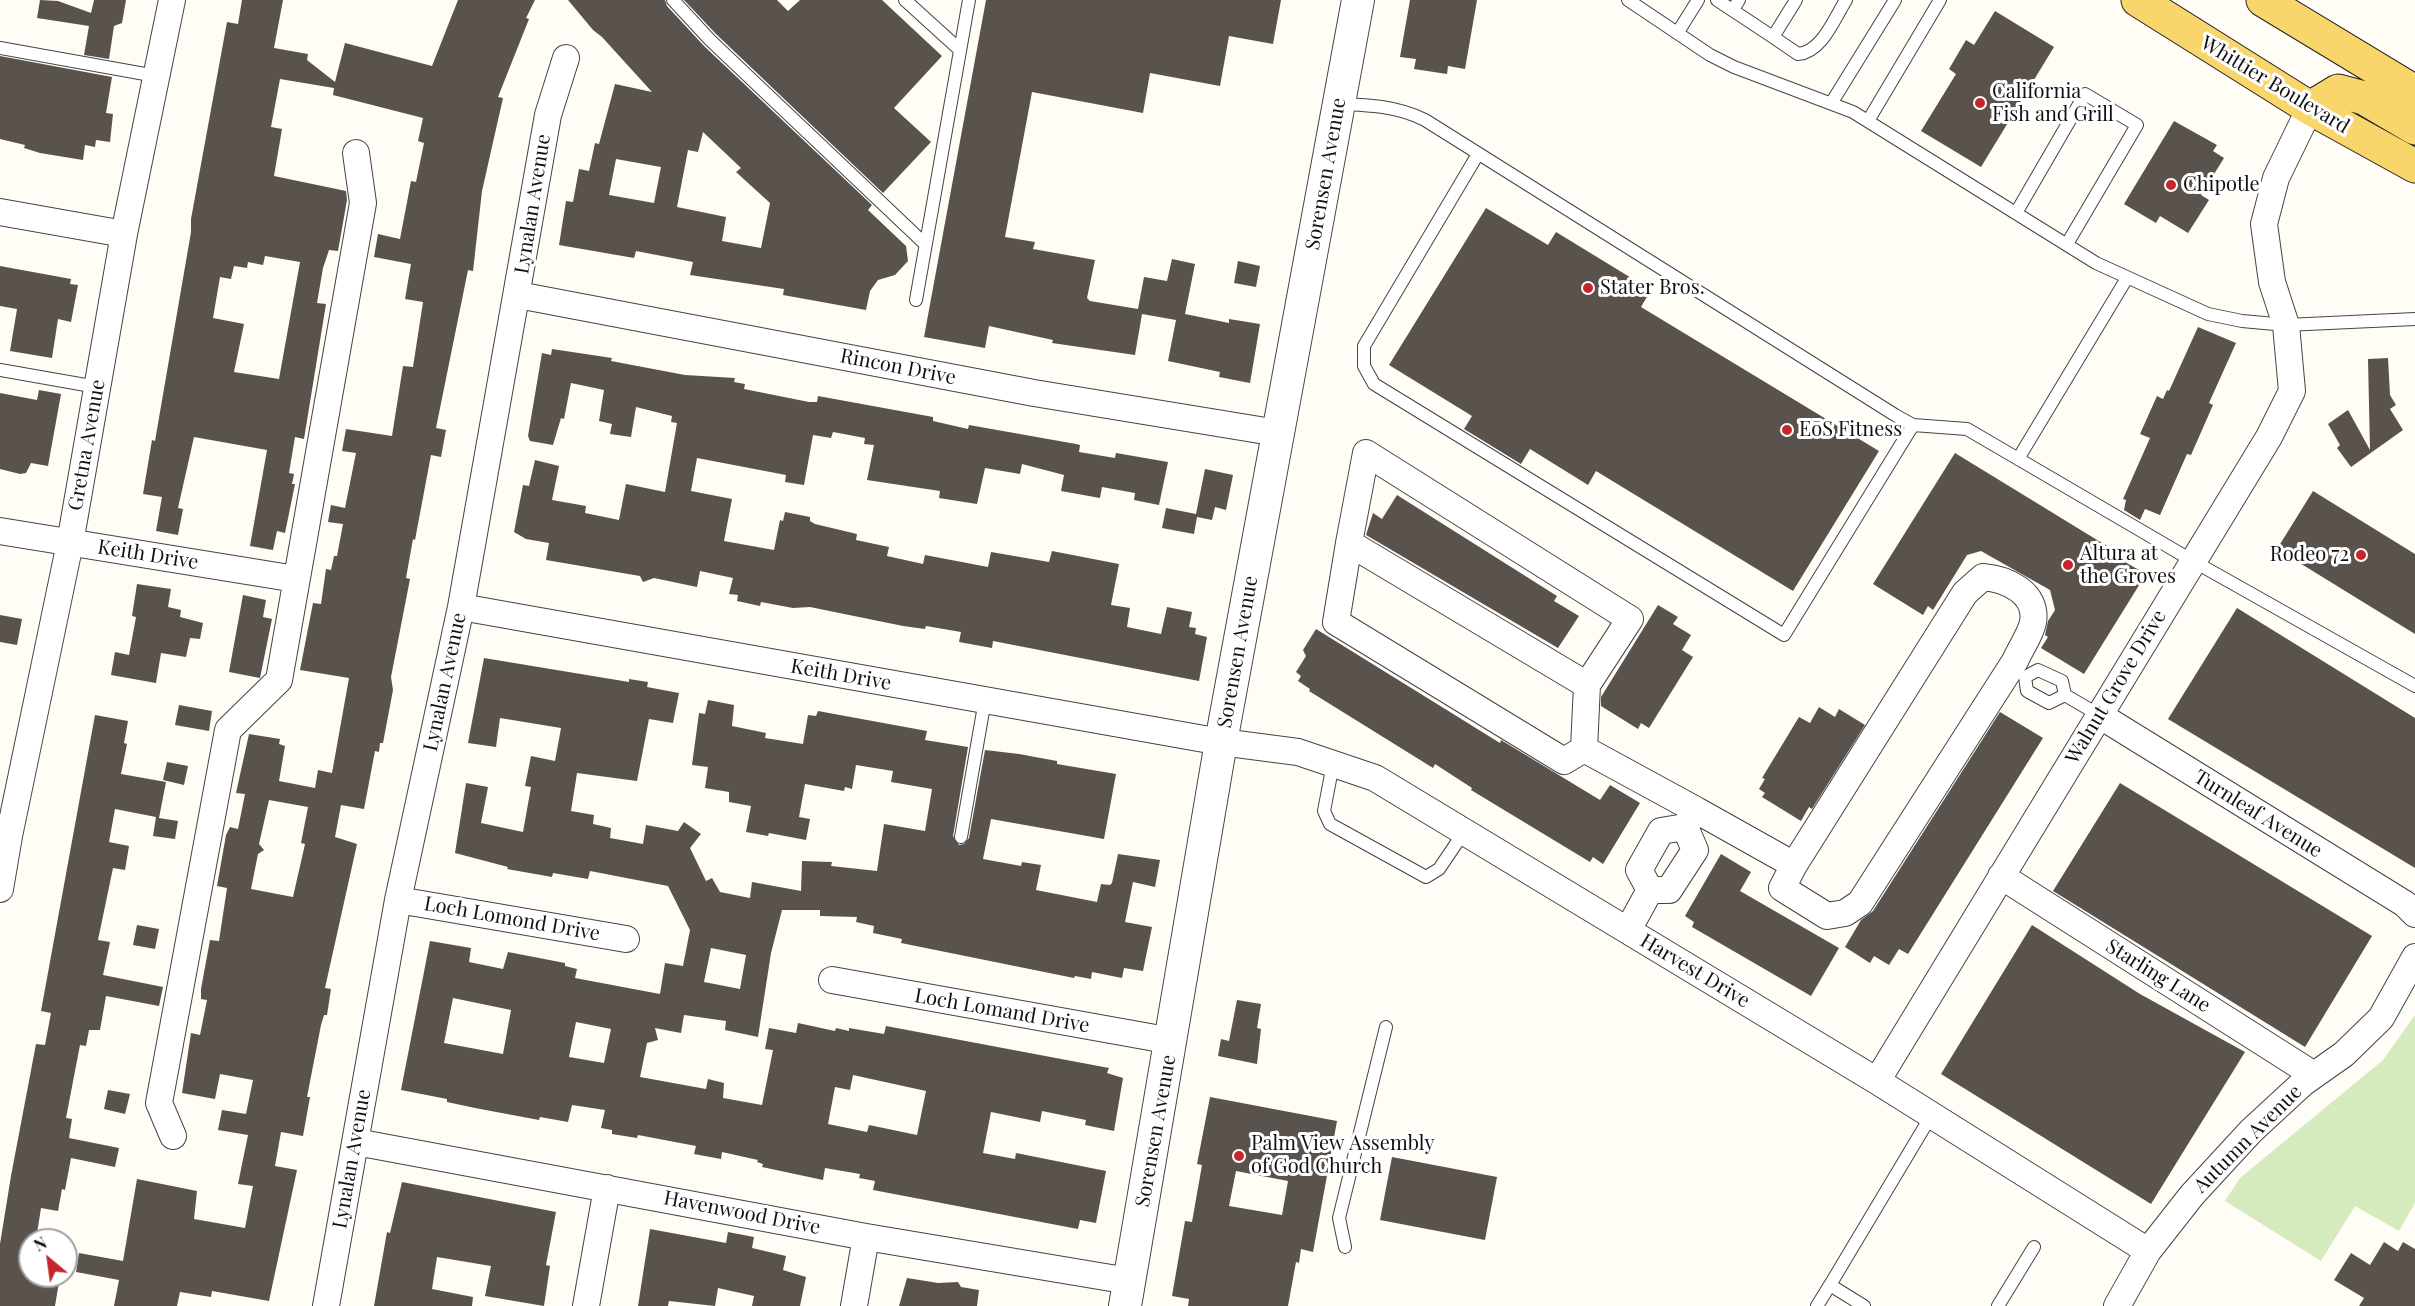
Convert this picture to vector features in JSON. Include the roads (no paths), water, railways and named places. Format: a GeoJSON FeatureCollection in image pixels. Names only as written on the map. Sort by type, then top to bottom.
{"type":"FeatureCollection","features":[{"type":"Feature","properties":{"kind":"main road","name":"Whittier Boulevard"},"geometry":{"type":"LineString","coordinates":[[2138,0],[2310,108],[2415,166]]}},
{"type":"Feature","properties":{"kind":"main road"},"geometry":{"type":"LineString","coordinates":[[2263,0],[2415,92]]}},
{"type":"Feature","properties":{"kind":"main road"},"geometry":{"type":"LineString","coordinates":[[2310,108],[2338,91],[2364,98],[2415,128]]}},
{"type":"Feature","properties":{"kind":"street","name":"Gretna Avenue"},"geometry":{"type":"LineString","coordinates":[[0,889],[4,835],[70,543],[124,234],[172,0]]}},
{"type":"Feature","properties":{"kind":"street","name":"Sorensen Avenue"},"geometry":{"type":"LineString","coordinates":[[1127,1294],[1172,1041],[1221,742],[1358,0]]}},
{"type":"Feature","properties":{"kind":"street","name":"Lynalan Avenue"},"geometry":{"type":"LineString","coordinates":[[326,1306],[398,900],[461,607],[518,295],[548,115],[566,58]]}},
{"type":"Feature","properties":{"kind":"street","name":"Walnut Grove Drive"},"geometry":{"type":"LineString","coordinates":[[1877,1080],[2269,437],[2292,391],[2286,325],[2272,282],[2264,224],[2276,178],[2310,108]]}},
{"type":"Feature","properties":{"kind":"street"},"geometry":{"type":"LineString","coordinates":[[174,1136],[159,1103],[228,730],[279,680],[363,203],[356,153]]}},
{"type":"Feature","properties":{"kind":"street"},"geometry":{"type":"LineString","coordinates":[[0,212],[124,234]]}},
{"type":"Feature","properties":{"kind":"street","name":"Rincon Drive"},"geometry":{"type":"LineString","coordinates":[[518,295],[1034,393],[1278,433]]}},
{"type":"Feature","properties":{"kind":"street"},"geometry":{"type":"LineString","coordinates":[[1366,453],[1630,619],[1587,685],[1584,749],[1564,761],[1336,622],[1366,453]]}},
{"type":"Feature","properties":{"kind":"street","name":"Keith Drive"},"geometry":{"type":"LineString","coordinates":[[0,531],[296,579]]}},
{"type":"Feature","properties":{"kind":"street"},"geometry":{"type":"LineString","coordinates":[[1349,543],[1587,685]]}},
{"type":"Feature","properties":{"kind":"street"},"geometry":{"type":"LineString","coordinates":[[1983,577],[2002,578],[2022,591],[2032,605],[2033,622],[2017,673],[1860,903],[1845,913],[1827,916],[1782,888],[1794,865],[1965,593],[1983,577]]}},
{"type":"Feature","properties":{"kind":"street","name":"Keith Drive"},"geometry":{"type":"LineString","coordinates":[[461,607],[1221,742]]}},
{"type":"Feature","properties":{"kind":"street","name":"Turnleaf Avenue"},"geometry":{"type":"LineString","coordinates":[[2099,716],[2405,904],[2415,914]]}},
{"type":"Feature","properties":{"kind":"street","name":"Harvest Drive"},"geometry":{"type":"LineString","coordinates":[[1221,742],[1298,752],[1375,778],[1877,1080],[2148,1251]]}},
{"type":"Feature","properties":{"kind":"street"},"geometry":{"type":"LineString","coordinates":[[1584,749],[1690,819],[1794,865]]}},
{"type":"Feature","properties":{"kind":"street"},"geometry":{"type":"LineString","coordinates":[[1650,890],[1639,870],[1662,831],[1690,819]]}},
{"type":"Feature","properties":{"kind":"street"},"geometry":{"type":"LineString","coordinates":[[1650,890],[1670,890],[1695,850],[1690,819]]}},
{"type":"Feature","properties":{"kind":"street"},"geometry":{"type":"LineString","coordinates":[[1653,846],[1685,865]]}},
{"type":"Feature","properties":{"kind":"street","name":"Starling Lane"},"geometry":{"type":"LineString","coordinates":[[2001,876],[2314,1075]]}},
{"type":"Feature","properties":{"kind":"street"},"geometry":{"type":"LineString","coordinates":[[1628,930],[1650,890]]}},
{"type":"Feature","properties":{"kind":"street","name":"Loch Lomond Drive"},"geometry":{"type":"LineString","coordinates":[[398,900],[626,939]]}},
{"type":"Feature","properties":{"kind":"street","name":"Autumn Avenue"},"geometry":{"type":"LineString","coordinates":[[2117,1306],[2148,1251],[2192,1195],[2251,1131],[2314,1075],[2344,1054],[2380,1018],[2415,957]]}},
{"type":"Feature","properties":{"kind":"street","name":"Loch Lomand Drive"},"geometry":{"type":"LineString","coordinates":[[832,980],[1172,1041]]}},
{"type":"Feature","properties":{"kind":"street","name":"Havenwood Drive"},"geometry":{"type":"LineString","coordinates":[[356,1142],[866,1237],[1127,1294]]}},
{"type":"Feature","properties":{"kind":"street"},"geometry":{"type":"LineString","coordinates":[[586,1306],[607,1188]]}},
{"type":"Feature","properties":{"kind":"street"},"geometry":{"type":"LineString","coordinates":[[854,1306],[866,1237]]}},
{"type":"Feature","properties":{"kind":"lane"},"geometry":{"type":"LineString","coordinates":[[673,0],[710,40],[926,244]]}},
{"type":"Feature","properties":{"kind":"lane"},"geometry":{"type":"LineString","coordinates":[[905,0],[960,50]]}},
{"type":"Feature","properties":{"kind":"lane"},"geometry":{"type":"LineString","coordinates":[[916,300],[969,0]]}},
{"type":"Feature","properties":{"kind":"lane"},"geometry":{"type":"LineString","coordinates":[[1628,0],[1710,55],[1734,68],[1832,102],[1868,121],[2096,263],[2208,314],[2242,321],[2286,325],[2415,319]]}},
{"type":"Feature","properties":{"kind":"lane"},"geometry":{"type":"LineString","coordinates":[[1678,32],[1698,0]]}},
{"type":"Feature","properties":{"kind":"lane"},"geometry":{"type":"LineString","coordinates":[[1717,0],[1736,5],[1773,37],[1798,54],[1808,53],[1817,46],[1846,0]]}},
{"type":"Feature","properties":{"kind":"lane"},"geometry":{"type":"LineString","coordinates":[[1773,37],[1796,0]]}},
{"type":"Feature","properties":{"kind":"lane"},"geometry":{"type":"LineString","coordinates":[[1832,102],[1896,0]]}},
{"type":"Feature","properties":{"kind":"lane"},"geometry":{"type":"LineString","coordinates":[[1868,121],[1940,0]]}},
{"type":"Feature","properties":{"kind":"lane"},"geometry":{"type":"LineString","coordinates":[[0,48],[156,76]]}},
{"type":"Feature","properties":{"kind":"lane"},"geometry":{"type":"LineString","coordinates":[[2016,213],[2085,94],[2137,125],[2067,244]]}},
{"type":"Feature","properties":{"kind":"lane"},"geometry":{"type":"LineString","coordinates":[[1339,104],[1377,105],[1405,110],[1913,425],[1967,429],[2193,561],[2415,686]]}},
{"type":"Feature","properties":{"kind":"lane"},"geometry":{"type":"LineString","coordinates":[[1478,154],[1364,346],[1364,366],[1374,384],[1784,635],[1913,425]]}},
{"type":"Feature","properties":{"kind":"lane"},"geometry":{"type":"LineString","coordinates":[[2018,459],[2127,278]]}},
{"type":"Feature","properties":{"kind":"lane"},"geometry":{"type":"LineString","coordinates":[[0,370],[97,387]]}},
{"type":"Feature","properties":{"kind":"lane"},"geometry":{"type":"LineString","coordinates":[[2066,695],[2049,703],[2027,691],[2017,673],[2038,670],[2062,681],[2066,695],[2099,716]]}},
{"type":"Feature","properties":{"kind":"lane"},"geometry":{"type":"LineString","coordinates":[[961,837],[985,700]]}},
{"type":"Feature","properties":{"kind":"lane"},"geometry":{"type":"LineString","coordinates":[[1333,764],[1324,811],[1330,824],[1426,877],[1439,869],[1464,832]]}},
{"type":"Feature","properties":{"kind":"lane"},"geometry":{"type":"LineString","coordinates":[[1345,1247],[1339,1218],[1386,1027]]}},
{"type":"Feature","properties":{"kind":"lane"},"geometry":{"type":"LineString","coordinates":[[1817,1306],[1931,1116]]}},
{"type":"Feature","properties":{"kind":"lane"},"geometry":{"type":"LineString","coordinates":[[1998,1306],[2034,1247]]}},
{"type":"Feature","properties":{"kind":"lane"},"geometry":{"type":"LineString","coordinates":[[1830,1285],[1864,1306]]}},
{"type":"Feature","properties":{"kind":"place","name":"California Fish and Grill"},"geometry":{"type":"Point","coordinates":[1980,103]}},
{"type":"Feature","properties":{"kind":"place","name":"Chipotle"},"geometry":{"type":"Point","coordinates":[2171,185]}},
{"type":"Feature","properties":{"kind":"place","name":"Stater Bros."},"geometry":{"type":"Point","coordinates":[1588,288]}},
{"type":"Feature","properties":{"kind":"place","name":"EōS Fitness"},"geometry":{"type":"Point","coordinates":[1787,430]}},
{"type":"Feature","properties":{"kind":"place","name":"Rodeo 72"},"geometry":{"type":"Point","coordinates":[2361,555]}},
{"type":"Feature","properties":{"kind":"place","name":"Altura at the Groves"},"geometry":{"type":"Point","coordinates":[2068,565]}},
{"type":"Feature","properties":{"kind":"place","name":"Palm View Assembly of God Church"},"geometry":{"type":"Point","coordinates":[1239,1156]}}]}
